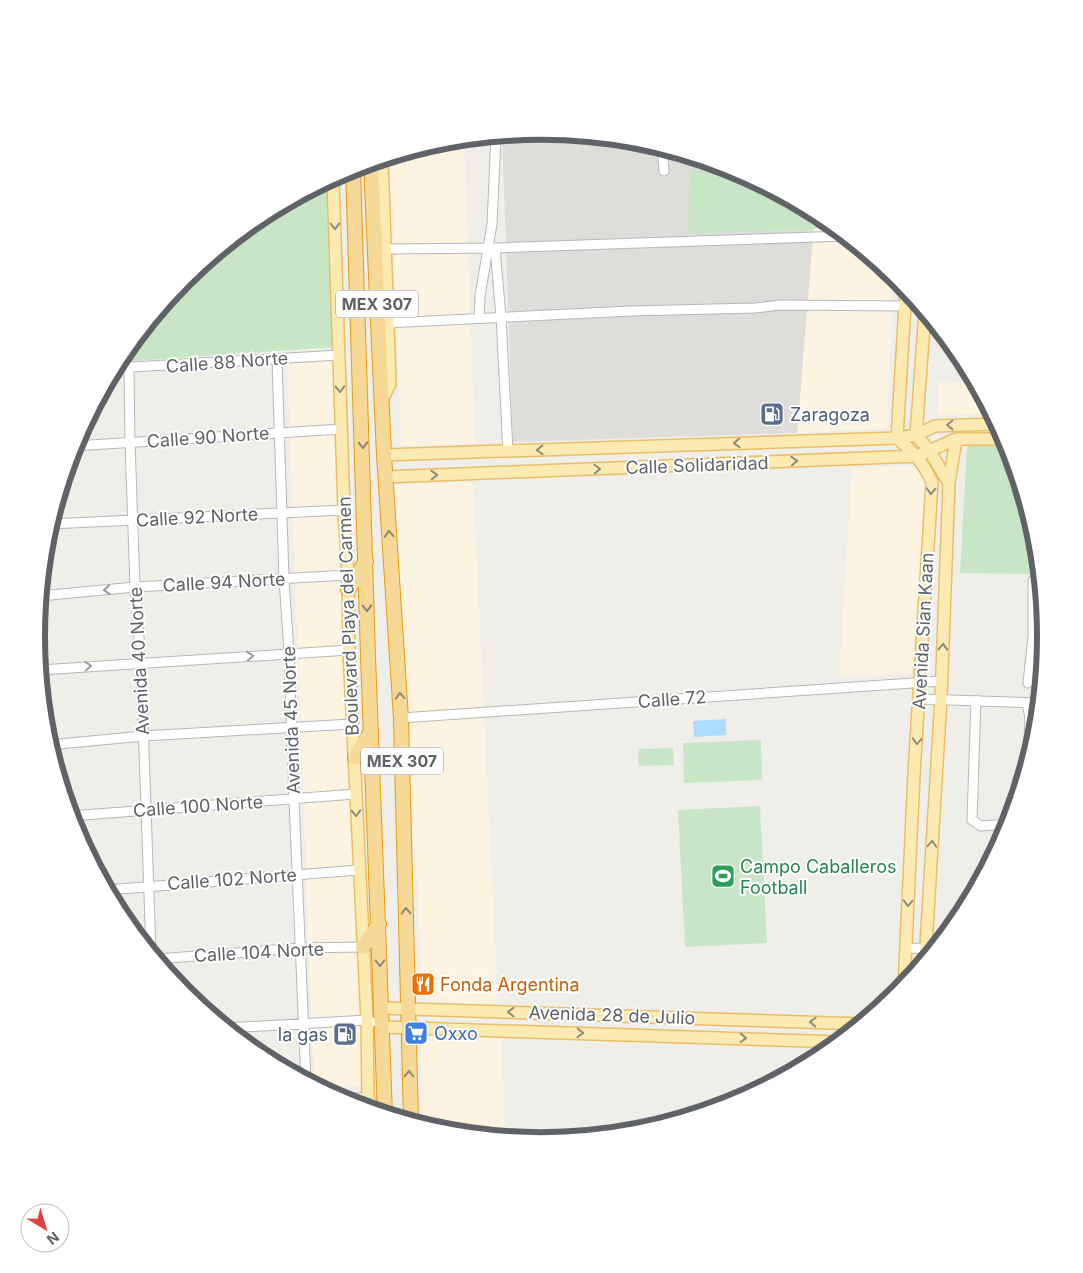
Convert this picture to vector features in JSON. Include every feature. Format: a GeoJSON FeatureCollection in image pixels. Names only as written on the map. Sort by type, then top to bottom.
{"type":"FeatureCollection","features":[{"type":"Feature","properties":{"kind":"highway","name":"MEX 307"},"geometry":{"type":"LineString","coordinates":[[371,170],[384,455],[402,718],[411,1115]]}},
{"type":"Feature","properties":{"kind":"highway","name":"MEX 307"},"geometry":{"type":"LineString","coordinates":[[353,177],[385,1108]]}},
{"type":"Feature","properties":{"kind":"highway"},"geometry":{"type":"LineString","coordinates":[[346,180],[354,383],[361,397]]}},
{"type":"Feature","properties":{"kind":"highway"},"geometry":{"type":"LineString","coordinates":[[348,590],[366,561]]}},
{"type":"Feature","properties":{"kind":"highway"},"geometry":{"type":"LineString","coordinates":[[355,758],[371,730]]}},
{"type":"Feature","properties":{"kind":"highway"},"geometry":{"type":"LineString","coordinates":[[363,947],[379,924]]}},
{"type":"Feature","properties":{"kind":"main road"},"geometry":{"type":"LineString","coordinates":[[382,166],[390,384],[382,400]]}},
{"type":"Feature","properties":{"kind":"main road","name":"Boulevard Playa del Carmen"},"geometry":{"type":"LineString","coordinates":[[333,186],[352,724],[367,1020],[368,1098],[371,1103]]}},
{"type":"Feature","properties":{"kind":"main road"},"geometry":{"type":"LineString","coordinates":[[897,438],[905,298]]}},
{"type":"Feature","properties":{"kind":"main road"},"geometry":{"type":"LineString","coordinates":[[924,321],[916,436],[929,450],[949,483]]}},
{"type":"Feature","properties":{"kind":"main road","name":"Calle Solidaridad"},"geometry":{"type":"LineString","coordinates":[[384,455],[897,438],[916,436],[935,426],[990,424]]}},
{"type":"Feature","properties":{"kind":"main road","name":"Avenida Sian Kaan"},"geometry":{"type":"LineString","coordinates":[[897,438],[917,456],[932,482],[905,975]]}},
{"type":"Feature","properties":{"kind":"main road","name":"Calle Solidaridad"},"geometry":{"type":"LineString","coordinates":[[386,477],[917,456],[956,439],[996,438]]}},
{"type":"Feature","properties":{"kind":"main road","name":"Avenida Sian Kaan"},"geometry":{"type":"LineString","coordinates":[[930,945],[942,698],[949,483],[956,439]]}},
{"type":"Feature","properties":{"kind":"main road"},"geometry":{"type":"LineString","coordinates":[[507,472],[508,451]]}},
{"type":"Feature","properties":{"kind":"main road"},"geometry":{"type":"LineString","coordinates":[[482,452],[482,473]]}},
{"type":"Feature","properties":{"kind":"main road","name":"Avenida 28 de Julio"},"geometry":{"type":"LineString","coordinates":[[381,1008],[852,1024]]}},
{"type":"Feature","properties":{"kind":"main road"},"geometry":{"type":"LineString","coordinates":[[780,1021],[775,1030],[780,1040]]}},
{"type":"Feature","properties":{"kind":"main road","name":"Avenida 28 de Julio"},"geometry":{"type":"LineString","coordinates":[[382,1027],[828,1042]]}},
{"type":"Feature","properties":{"kind":"street"},"geometry":{"type":"LineString","coordinates":[[479,318],[480,296],[491,247],[496,142]]}},
{"type":"Feature","properties":{"kind":"street"},"geometry":{"type":"LineString","coordinates":[[663,155],[664,172]]}},
{"type":"Feature","properties":{"kind":"street"},"geometry":{"type":"LineString","coordinates":[[386,249],[835,236]]}},
{"type":"Feature","properties":{"kind":"street"},"geometry":{"type":"LineString","coordinates":[[491,247],[502,317],[508,451]]}},
{"type":"Feature","properties":{"kind":"street"},"geometry":{"type":"LineString","coordinates":[[387,323],[631,311],[755,308],[780,305],[904,306]]}},
{"type":"Feature","properties":{"kind":"street","name":"Calle 88 Norte"},"geometry":{"type":"LineString","coordinates":[[124,369],[339,355]]}},
{"type":"Feature","properties":{"kind":"street","name":"Avenida 45 Norte"},"geometry":{"type":"LineString","coordinates":[[277,359],[284,579],[289,653],[306,1073]]}},
{"type":"Feature","properties":{"kind":"street","name":"Avenida 40 Norte"},"geometry":{"type":"LineString","coordinates":[[129,369],[135,587],[141,663],[151,942]]}},
{"type":"Feature","properties":{"kind":"street","name":"Calle 90 Norte"},"geometry":{"type":"LineString","coordinates":[[83,445],[342,428]]}},
{"type":"Feature","properties":{"kind":"street","name":"Calle 92 Norte"},"geometry":{"type":"LineString","coordinates":[[59,524],[344,510]]}},
{"type":"Feature","properties":{"kind":"street","name":"Calle 94 Norte"},"geometry":{"type":"LineString","coordinates":[[47,595],[135,587],[348,575]]}},
{"type":"Feature","properties":{"kind":"street"},"geometry":{"type":"LineString","coordinates":[[1028,683],[1033,636],[1033,581]]}},
{"type":"Feature","properties":{"kind":"street"},"geometry":{"type":"LineString","coordinates":[[1033,636],[1038,636]]}},
{"type":"Feature","properties":{"kind":"street"},"geometry":{"type":"LineString","coordinates":[[46,670],[349,650]]}},
{"type":"Feature","properties":{"kind":"street"},"geometry":{"type":"LineString","coordinates":[[1030,664],[1037,666]]}},
{"type":"Feature","properties":{"kind":"street","name":"Calle 72"},"geometry":{"type":"LineString","coordinates":[[402,718],[942,681]]}},
{"type":"Feature","properties":{"kind":"street"},"geometry":{"type":"LineString","coordinates":[[920,698],[1034,703]]}},
{"type":"Feature","properties":{"kind":"street"},"geometry":{"type":"LineString","coordinates":[[976,700],[972,820],[981,826],[1001,825]]}},
{"type":"Feature","properties":{"kind":"street"},"geometry":{"type":"LineString","coordinates":[[1027,702],[1030,721]]}},
{"type":"Feature","properties":{"kind":"street"},"geometry":{"type":"LineString","coordinates":[[57,744],[143,736],[352,724]]}},
{"type":"Feature","properties":{"kind":"street","name":"Calle 100 Norte"},"geometry":{"type":"LineString","coordinates":[[78,815],[355,794]]}},
{"type":"Feature","properties":{"kind":"street","name":"Calle 102 Norte"},"geometry":{"type":"LineString","coordinates":[[115,889],[358,870]]}},
{"type":"Feature","properties":{"kind":"street","name":"Calle 104 Norte"},"geometry":{"type":"LineString","coordinates":[[164,958],[301,948],[363,947]]}},
{"type":"Feature","properties":{"kind":"street"},"geometry":{"type":"LineString","coordinates":[[906,948],[927,949]]}},
{"type":"Feature","properties":{"kind":"street"},"geometry":{"type":"LineString","coordinates":[[367,1020],[381,1008]]}},
{"type":"Feature","properties":{"kind":"street"},"geometry":{"type":"LineString","coordinates":[[236,1027],[367,1020],[382,1027]]}},
{"type":"Feature","properties":{"kind":"street"},"geometry":{"type":"LineString","coordinates":[[359,1098],[368,1098]]}},
{"type":"Feature","properties":{"kind":"shaded area"},"geometry":{"type":"Polygon","coordinates":[[[574,141],[606,144],[670,157],[701,166],[761,191],[814,222],[797,433],[513,442],[502,142],[574,141]]]}},
{"type":"Feature","properties":{"kind":"shaded area"},"geometry":{"type":"Polygon","coordinates":[[[464,146],[475,443],[401,446],[390,164],[464,146]]]}},
{"type":"Feature","properties":{"kind":"shaded area"},"geometry":{"type":"Polygon","coordinates":[[[814,222],[844,243],[894,286],[887,428],[797,433],[814,222]]]}},
{"type":"Feature","properties":{"kind":"shaded area"},"geometry":{"type":"Polygon","coordinates":[[[336,360],[363,1086],[334,1087],[314,1077],[287,362],[336,360]]]}},
{"type":"Feature","properties":{"kind":"shaded area"},"geometry":{"type":"Polygon","coordinates":[[[967,382],[985,414],[937,415],[937,383],[967,382]]]}},
{"type":"Feature","properties":{"kind":"shaded area"},"geometry":{"type":"Polygon","coordinates":[[[918,466],[926,482],[912,673],[839,676],[852,468],[918,466]]]}},
{"type":"Feature","properties":{"kind":"shaded area"},"geometry":{"type":"Polygon","coordinates":[[[473,482],[498,1004],[423,1001],[396,485],[473,482]]]}},
{"type":"Feature","properties":{"kind":"shaded area"},"geometry":{"type":"Polygon","coordinates":[[[420,1030],[502,1037],[505,1132],[477,1129],[424,1118],[420,1030]]]}},
{"type":"Feature","properties":{"kind":"green space"},"geometry":{"type":"Polygon","coordinates":[[[690,169],[708,169],[732,178],[790,207],[823,229],[688,234],[690,169]]]}},
{"type":"Feature","properties":{"kind":"green space"},"geometry":{"type":"Polygon","coordinates":[[[330,187],[336,347],[129,361],[168,309],[214,263],[266,224],[330,187]]]}},
{"type":"Feature","properties":{"kind":"green space"},"geometry":{"type":"Polygon","coordinates":[[[967,446],[1000,446],[1021,508],[1034,574],[960,573],[967,446]]]}},
{"type":"Feature","properties":{"kind":"green space"},"geometry":{"type":"Polygon","coordinates":[[[761,740],[762,780],[684,783],[683,743],[761,740]]]}},
{"type":"Feature","properties":{"kind":"green space"},"geometry":{"type":"Polygon","coordinates":[[[673,748],[674,765],[639,766],[638,749],[673,748]]]}},
{"type":"Feature","properties":{"kind":"green space","name":"Campo Caballeros Football"},"geometry":{"type":"Polygon","coordinates":[[[760,806],[767,943],[685,947],[678,810],[760,806]]]}},
{"type":"Feature","properties":{"kind":"water"},"geometry":{"type":"Polygon","coordinates":[[[726,719],[726,735],[694,737],[693,721],[726,719]]]}},
{"type":"Feature","properties":{"kind":"place","name":"Zaragoza"},"geometry":{"type":"Point","coordinates":[772,414]}},
{"type":"Feature","properties":{"kind":"place","name":"Campo Caballeros Football"},"geometry":{"type":"Point","coordinates":[723,876]}},
{"type":"Feature","properties":{"kind":"place","name":"Fonda Argentina"},"geometry":{"type":"Point","coordinates":[423,984]}},
{"type":"Feature","properties":{"kind":"place","name":"Oxxo"},"geometry":{"type":"Point","coordinates":[416,1033]}},
{"type":"Feature","properties":{"kind":"place","name":"la gas"},"geometry":{"type":"Point","coordinates":[345,1034]}}]}
